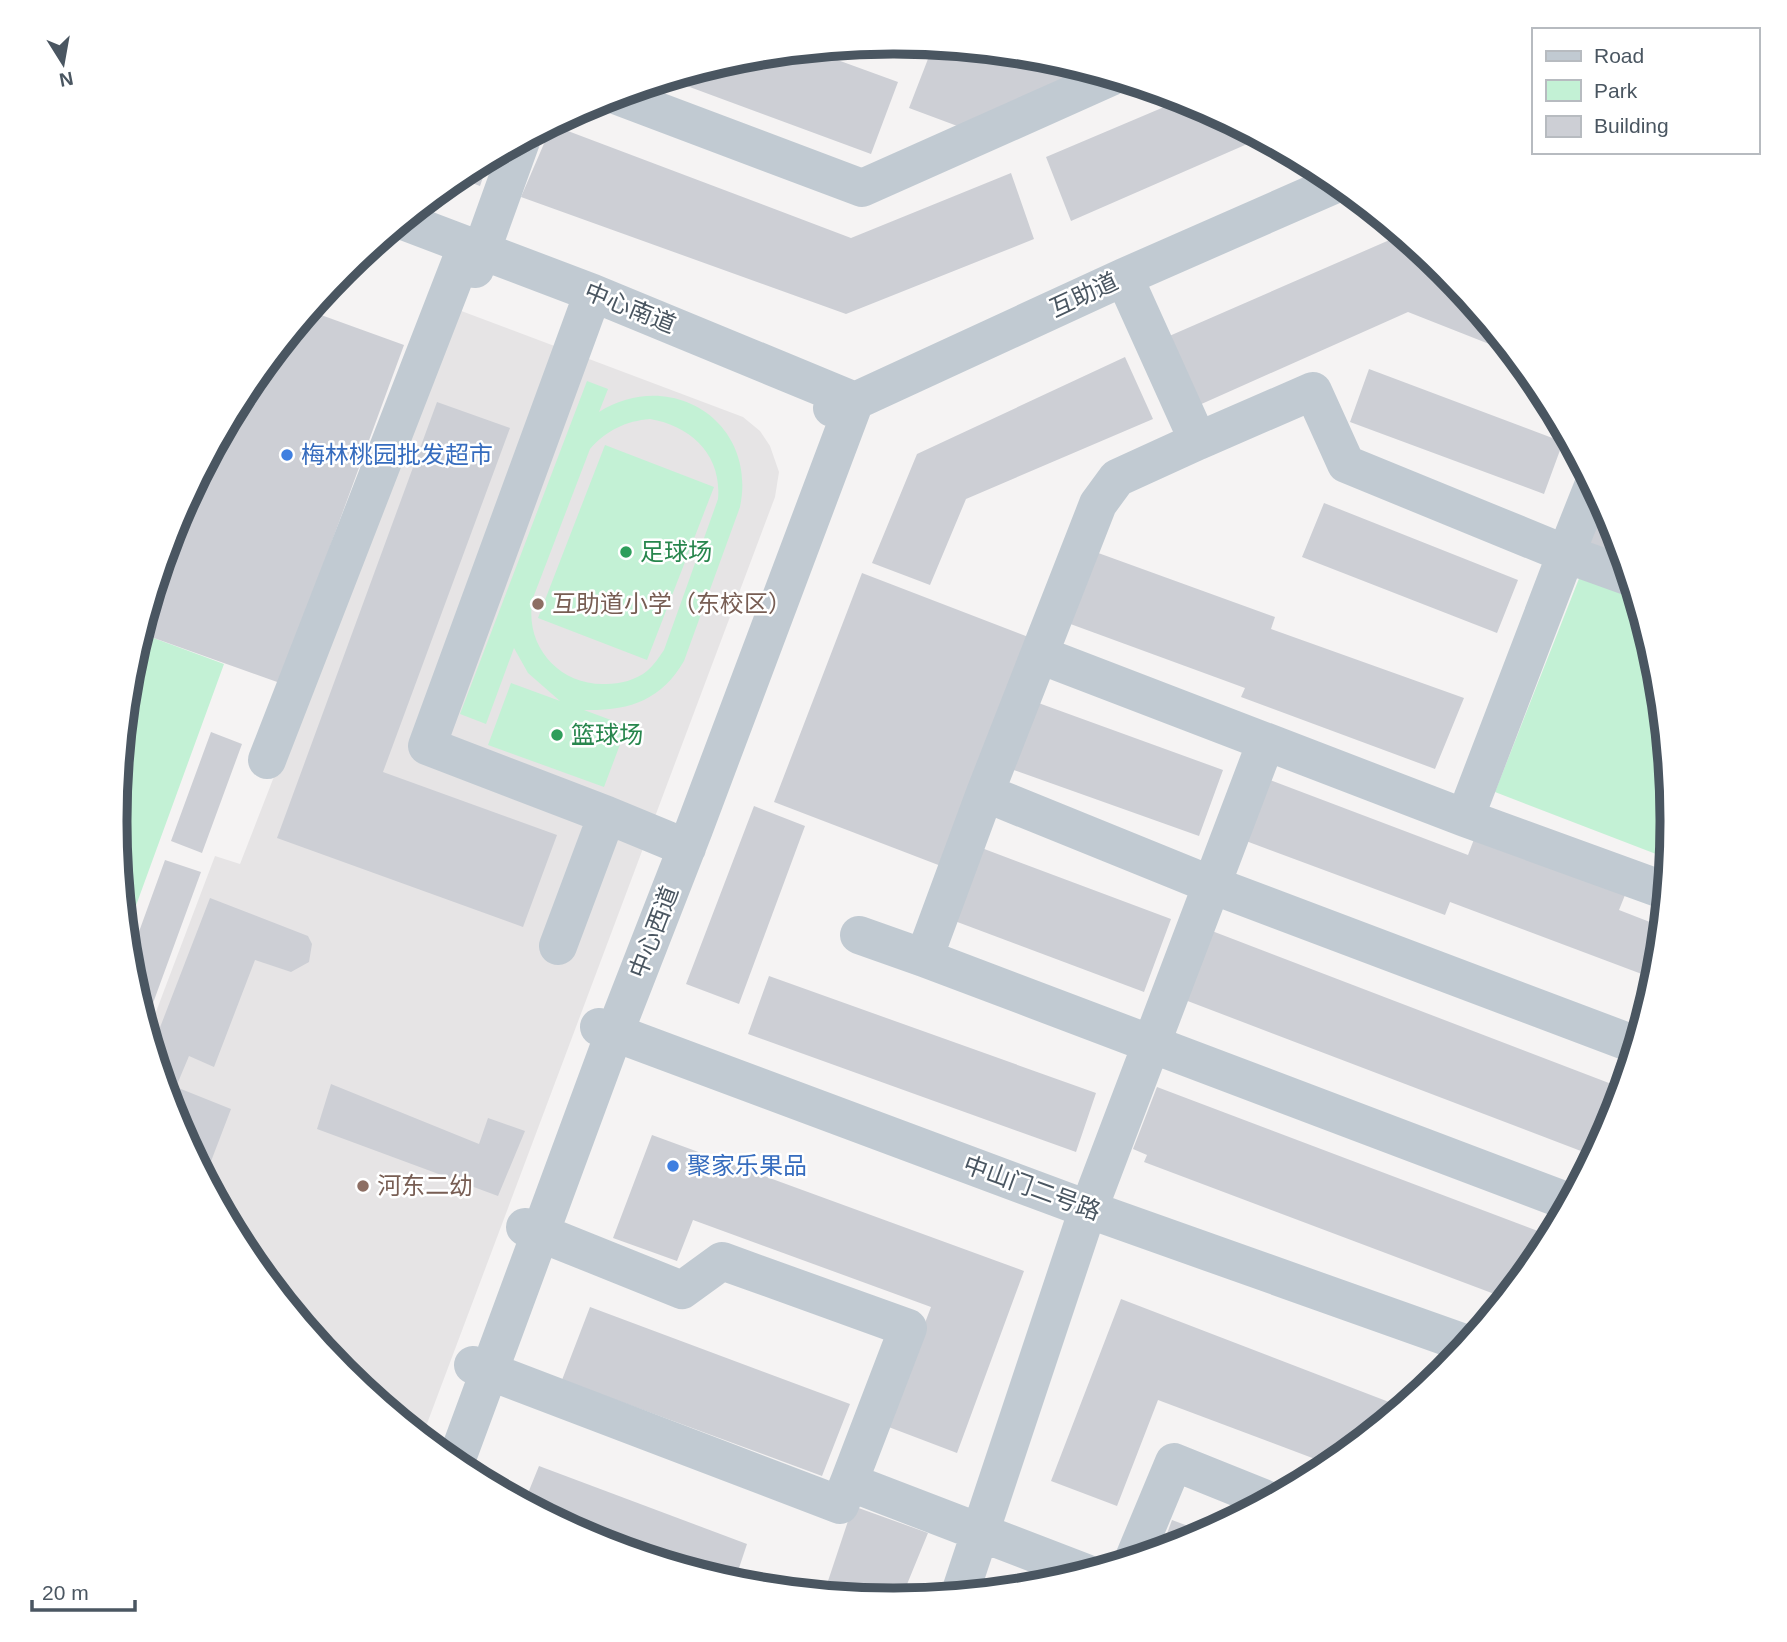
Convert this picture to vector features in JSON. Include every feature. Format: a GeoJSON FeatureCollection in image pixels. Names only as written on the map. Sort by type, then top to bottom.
{"type":"FeatureCollection","features":[{"type":"Feature","properties":{"kind":"street"},"geometry":{"type":"LineString","coordinates":[[631,101],[862,188],[1099,82]]}},
{"type":"Feature","properties":{"kind":"street"},"geometry":{"type":"LineString","coordinates":[[267,760],[471,257],[517,153]]}},
{"type":"Feature","properties":{"kind":"street","name":"互助道"},"geometry":{"type":"LineString","coordinates":[[843,405],[1326,188]]}},
{"type":"Feature","properties":{"kind":"street","name":"中心南道"},"geometry":{"type":"LineString","coordinates":[[412,225],[471,257]]}},
{"type":"Feature","properties":{"kind":"street","name":"中心南道"},"geometry":{"type":"LineString","coordinates":[[397,238],[471,257],[590,302],[843,405]]}},
{"type":"Feature","properties":{"kind":"street"},"geometry":{"type":"LineString","coordinates":[[1124,277],[1198,441]]}},
{"type":"Feature","properties":{"kind":"street"},"geometry":{"type":"LineString","coordinates":[[590,302],[427,746],[678,844]]}},
{"type":"Feature","properties":{"kind":"street"},"geometry":{"type":"LineString","coordinates":[[924,958],[1098,504],[1117,478],[1313,391],[1346,464],[1620,574]]}},
{"type":"Feature","properties":{"kind":"street","name":"中心西道"},"geometry":{"type":"LineString","coordinates":[[458,1451],[481,1368],[843,405]]}},
{"type":"Feature","properties":{"kind":"street"},"geometry":{"type":"LineString","coordinates":[[1465,818],[1588,498]]}},
{"type":"Feature","properties":{"kind":"street"},"geometry":{"type":"LineString","coordinates":[[1040,655],[1465,818],[1657,888]]}},
{"type":"Feature","properties":{"kind":"street"},"geometry":{"type":"LineString","coordinates":[[963,1584],[1086,1217],[1266,742]]}},
{"type":"Feature","properties":{"kind":"street"},"geometry":{"type":"LineString","coordinates":[[985,793],[1212,885],[1627,1042]]}},
{"type":"Feature","properties":{"kind":"street"},"geometry":{"type":"LineString","coordinates":[[558,946],[607,815]]}},
{"type":"Feature","properties":{"kind":"street"},"geometry":{"type":"LineString","coordinates":[[859,935],[1561,1199]]}},
{"type":"Feature","properties":{"kind":"street","name":"中山门二号路"},"geometry":{"type":"LineString","coordinates":[[604,1037],[1086,1217],[1444,1355]]}},
{"type":"Feature","properties":{"kind":"street","name":"中山门二号路"},"geometry":{"type":"LineString","coordinates":[[1086,1217],[1456,1341]]}},
{"type":"Feature","properties":{"kind":"street"},"geometry":{"type":"LineString","coordinates":[[481,1368],[841,1505],[908,1328],[722,1261],[682,1290],[533,1230]]}},
{"type":"Feature","properties":{"kind":"street","name":"中心西道"},"geometry":{"type":"LineString","coordinates":[[445,1442],[481,1368]]}},
{"type":"Feature","properties":{"kind":"street"},"geometry":{"type":"LineString","coordinates":[[1138,1548],[1174,1462],[1257,1496]]}},
{"type":"Feature","properties":{"kind":"street"},"geometry":{"type":"LineString","coordinates":[[849,1482],[1070,1567]]}},
{"type":"Feature","properties":{"kind":"shaded area","name":"互助道小学（东校区）"},"geometry":{"type":"Polygon","coordinates":[[[456,309],[743,417],[760,431],[770,446],[779,472],[775,497],[425,1428],[351,1363],[285,1288],[229,1204],[185,1114],[167,1067],[153,1019],[215,856],[240,864],[456,309]]]}},
{"type":"Feature","properties":{"kind":"green space"},"geometry":{"type":"Polygon","coordinates":[[[587,381],[608,389],[599,412],[626,400],[654,396],[680,400],[703,410],[722,427],[736,450],[742,476],[740,507],[684,661],[675,675],[665,686],[642,701],[615,708],[584,710],[627,726],[604,787],[488,745],[511,683],[560,701],[528,673],[514,648],[486,724],[460,714],[587,381]],[[650,419],[625,424],[603,437],[590,449],[533,598],[533,631],[539,646],[559,670],[573,678],[606,684],[628,681],[647,671],[664,650],[718,499],[718,483],[709,456],[691,436],[650,419]]]}},
{"type":"Feature","properties":{"kind":"green space","name":"足球场"},"geometry":{"type":"Polygon","coordinates":[[[605,445],[714,487],[647,660],[538,618],[605,445]]]}},
{"type":"Feature","properties":{"kind":"green space"},"geometry":{"type":"Polygon","coordinates":[[[1580,576],[1625,593],[1646,671],[1654,721],[1659,771],[1659,855],[1495,792],[1580,576]]]}},
{"type":"Feature","properties":{"kind":"green space"},"geometry":{"type":"Polygon","coordinates":[[[150,637],[224,664],[132,915],[128,871],[128,771],[141,671],[150,637]]]}},
{"type":"Feature","properties":{"kind":"building"},"geometry":{"type":"Polygon","coordinates":[[[929,55],[994,61],[1075,76],[960,127],[909,108],[929,55]]]}},
{"type":"Feature","properties":{"kind":"building"},"geometry":{"type":"Polygon","coordinates":[[[830,57],[898,82],[871,154],[682,84],[744,69],[830,57]]]}},
{"type":"Feature","properties":{"kind":"building"},"geometry":{"type":"Polygon","coordinates":[[[1168,106],[1251,143],[1071,221],[1046,157],[1168,106]]]}},
{"type":"Feature","properties":{"kind":"building"},"geometry":{"type":"Polygon","coordinates":[[[563,129],[851,238],[1011,173],[1034,239],[846,314],[521,197],[547,137],[563,129]]]}},
{"type":"Feature","properties":{"kind":"building"},"geometry":{"type":"Polygon","coordinates":[[[485,173],[480,186],[470,182],[485,173]]]}},
{"type":"Feature","properties":{"kind":"building"},"geometry":{"type":"Polygon","coordinates":[[[1392,239],[1436,279],[1496,347],[1408,312],[1197,406],[1167,337],[1392,239]]]}},
{"type":"Feature","properties":{"kind":"building","name":"梅林桃园批发超市"},"geometry":{"type":"Polygon","coordinates":[[[318,314],[404,345],[280,683],[150,636],[167,575],[206,482],[256,395],[318,314]]]}},
{"type":"Feature","properties":{"kind":"building"},"geometry":{"type":"Polygon","coordinates":[[[1125,357],[1153,419],[966,499],[930,585],[872,563],[917,454],[1125,357]]]}},
{"type":"Feature","properties":{"kind":"building"},"geometry":{"type":"Polygon","coordinates":[[[1369,369],[1559,441],[1562,445],[1544,494],[1350,422],[1369,369]]]}},
{"type":"Feature","properties":{"kind":"building"},"geometry":{"type":"Polygon","coordinates":[[[437,402],[510,428],[383,772],[557,835],[523,927],[277,838],[437,402]]]}},
{"type":"Feature","properties":{"kind":"building"},"geometry":{"type":"Polygon","coordinates":[[[1324,503],[1518,580],[1497,633],[1302,557],[1324,503]]]}},
{"type":"Feature","properties":{"kind":"building"},"geometry":{"type":"Polygon","coordinates":[[[1596,515],[1612,555],[1585,545],[1596,515]]]}},
{"type":"Feature","properties":{"kind":"building"},"geometry":{"type":"Polygon","coordinates":[[[1090,550],[1275,617],[1271,629],[1464,698],[1435,769],[1241,697],[1245,688],[1065,622],[1090,550]]]}},
{"type":"Feature","properties":{"kind":"building"},"geometry":{"type":"Polygon","coordinates":[[[862,573],[1031,638],[941,866],[774,802],[862,573]]]}},
{"type":"Feature","properties":{"kind":"building"},"geometry":{"type":"Polygon","coordinates":[[[1033,701],[1223,770],[1199,836],[1008,768],[1033,701]]]}},
{"type":"Feature","properties":{"kind":"building"},"geometry":{"type":"Polygon","coordinates":[[[211,732],[242,744],[202,853],[171,841],[211,732]]]}},
{"type":"Feature","properties":{"kind":"building"},"geometry":{"type":"Polygon","coordinates":[[[1270,780],[1468,855],[1476,834],[1627,890],[1619,910],[1654,923],[1646,947],[1650,949],[1645,975],[1450,902],[1445,915],[1246,841],[1270,780]]]}},
{"type":"Feature","properties":{"kind":"building"},"geometry":{"type":"Polygon","coordinates":[[[754,806],[805,826],[739,1004],[686,984],[754,806]]]}},
{"type":"Feature","properties":{"kind":"building"},"geometry":{"type":"Polygon","coordinates":[[[979,847],[1171,919],[1144,992],[952,920],[979,847]]]}},
{"type":"Feature","properties":{"kind":"building"},"geometry":{"type":"Polygon","coordinates":[[[165,860],[201,872],[151,1010],[136,940],[165,860]]]}},
{"type":"Feature","properties":{"kind":"building"},"geometry":{"type":"Polygon","coordinates":[[[210,898],[308,936],[312,944],[309,962],[291,972],[255,960],[214,1067],[189,1056],[176,1087],[231,1109],[209,1166],[185,1114],[157,1034],[210,898]]]}},
{"type":"Feature","properties":{"kind":"building"},"geometry":{"type":"Polygon","coordinates":[[[1212,931],[1613,1085],[1584,1152],[1185,1000],[1212,931]]]}},
{"type":"Feature","properties":{"kind":"building"},"geometry":{"type":"Polygon","coordinates":[[[769,976],[1096,1093],[1076,1152],[748,1034],[769,976]]]}},
{"type":"Feature","properties":{"kind":"building"},"geometry":{"type":"Polygon","coordinates":[[[331,1084],[479,1144],[488,1118],[525,1131],[498,1196],[317,1129],[331,1084]]]}},
{"type":"Feature","properties":{"kind":"building"},"geometry":{"type":"Polygon","coordinates":[[[1157,1087],[1540,1232],[1496,1295],[1144,1162],[1147,1155],[1133,1149],[1157,1087]]]}},
{"type":"Feature","properties":{"kind":"building"},"geometry":{"type":"Polygon","coordinates":[[[652,1135],[1024,1271],[957,1453],[886,1426],[931,1307],[693,1220],[677,1261],[613,1238],[652,1135]]]}},
{"type":"Feature","properties":{"kind":"building"},"geometry":{"type":"Polygon","coordinates":[[[1121,1299],[1392,1403],[1318,1460],[1158,1400],[1117,1506],[1051,1481],[1121,1299]]]}},
{"type":"Feature","properties":{"kind":"building"},"geometry":{"type":"Polygon","coordinates":[[[590,1307],[850,1404],[822,1476],[562,1380],[590,1307]]]}},
{"type":"Feature","properties":{"kind":"building"},"geometry":{"type":"Polygon","coordinates":[[[539,1466],[747,1544],[738,1572],[695,1562],[600,1529],[527,1495],[539,1466]]]}},
{"type":"Feature","properties":{"kind":"building"},"geometry":{"type":"Polygon","coordinates":[[[853,1506],[928,1533],[906,1588],[827,1584],[853,1506]]]}},
{"type":"Feature","properties":{"kind":"building"},"geometry":{"type":"Polygon","coordinates":[[[1172,1520],[1191,1527],[1187,1529],[1166,1537],[1172,1520]]]}},
{"type":"Feature","properties":{"kind":"place","name":"梅林桃园批发超市"},"geometry":{"type":"Point","coordinates":[287,455]}},
{"type":"Feature","properties":{"kind":"place","name":"足球场"},"geometry":{"type":"Point","coordinates":[626,552]}},
{"type":"Feature","properties":{"kind":"place","name":"互助道小学（东校区）"},"geometry":{"type":"Point","coordinates":[538,604]}},
{"type":"Feature","properties":{"kind":"place","name":"篮球场"},"geometry":{"type":"Point","coordinates":[557,735]}},
{"type":"Feature","properties":{"kind":"place","name":"聚家乐果品"},"geometry":{"type":"Point","coordinates":[673,1166]}},
{"type":"Feature","properties":{"kind":"place","name":"河东二幼"},"geometry":{"type":"Point","coordinates":[363,1186]}}]}
